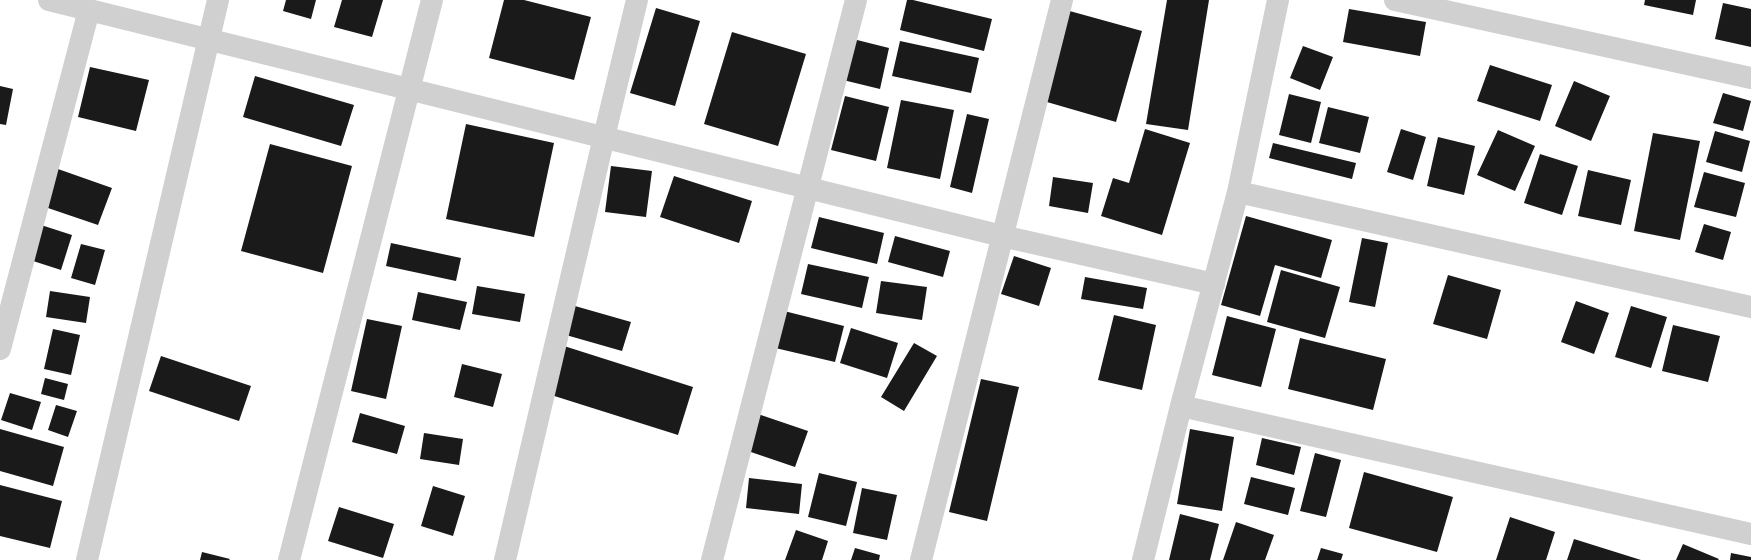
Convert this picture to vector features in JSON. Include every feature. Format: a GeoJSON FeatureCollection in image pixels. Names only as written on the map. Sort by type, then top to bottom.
{"type":"FeatureCollection","features":[{"type":"Feature","properties":{"kind":"street"},"geometry":{"type":"LineString","coordinates":[[49,0],[1002,236],[1214,284]]}},
{"type":"Feature","properties":{"kind":"street"},"geometry":{"type":"LineString","coordinates":[[87,560],[218,0]]}},
{"type":"Feature","properties":{"kind":"street"},"geometry":{"type":"LineString","coordinates":[[289,560],[411,90],[432,0]]}},
{"type":"Feature","properties":{"kind":"street"},"geometry":{"type":"LineString","coordinates":[[505,560],[637,0]]}},
{"type":"Feature","properties":{"kind":"street"},"geometry":{"type":"LineString","coordinates":[[712,560],[856,0]]}},
{"type":"Feature","properties":{"kind":"street"},"geometry":{"type":"LineString","coordinates":[[920,560],[1062,0]]}},
{"type":"Feature","properties":{"kind":"street"},"geometry":{"type":"LineString","coordinates":[[1143,560],[1181,406],[1238,192],[1278,0]]}},
{"type":"Feature","properties":{"kind":"street"},"geometry":{"type":"LineString","coordinates":[[1395,0],[1751,78]]}},
{"type":"Feature","properties":{"kind":"street"},"geometry":{"type":"LineString","coordinates":[[0,349],[89,10]]}},
{"type":"Feature","properties":{"kind":"street"},"geometry":{"type":"LineString","coordinates":[[1238,192],[1751,307]]}},
{"type":"Feature","properties":{"kind":"street"},"geometry":{"type":"LineString","coordinates":[[1181,406],[1751,534]]}},
{"type":"Feature","properties":{"kind":"building"},"geometry":{"type":"Polygon","coordinates":[[[286,0],[316,0],[311,19],[283,11],[286,0]]]}},
{"type":"Feature","properties":{"kind":"building"},"geometry":{"type":"Polygon","coordinates":[[[342,0],[383,0],[372,37],[334,27],[342,0]]]}},
{"type":"Feature","properties":{"kind":"building"},"geometry":{"type":"Polygon","coordinates":[[[504,0],[524,0],[591,17],[574,80],[489,58],[504,0]]]}},
{"type":"Feature","properties":{"kind":"building"},"geometry":{"type":"Polygon","coordinates":[[[907,0],[913,0],[992,19],[984,51],[900,30],[907,0]]]}},
{"type":"Feature","properties":{"kind":"building"},"geometry":{"type":"Polygon","coordinates":[[[1167,0],[1209,0],[1188,130],[1146,124],[1167,0]]]}},
{"type":"Feature","properties":{"kind":"building"},"geometry":{"type":"Polygon","coordinates":[[[1645,0],[1696,0],[1693,15],[1644,5],[1645,0]]]}},
{"type":"Feature","properties":{"kind":"building"},"geometry":{"type":"Polygon","coordinates":[[[1723,3],[1751,9],[1751,47],[1715,39],[1723,3]]]}},
{"type":"Feature","properties":{"kind":"building"},"geometry":{"type":"Polygon","coordinates":[[[656,8],[700,21],[675,106],[630,93],[656,8]]]}},
{"type":"Feature","properties":{"kind":"building"},"geometry":{"type":"Polygon","coordinates":[[[1349,9],[1426,22],[1420,56],[1343,42],[1349,9]]]}},
{"type":"Feature","properties":{"kind":"building"},"geometry":{"type":"Polygon","coordinates":[[[1066,10],[1142,31],[1116,122],[1040,100],[1066,10]]]}},
{"type":"Feature","properties":{"kind":"building"},"geometry":{"type":"Polygon","coordinates":[[[732,32],[806,54],[778,146],[704,124],[732,32]]]}},
{"type":"Feature","properties":{"kind":"building"},"geometry":{"type":"Polygon","coordinates":[[[853,39],[889,48],[880,89],[843,80],[853,39]]]}},
{"type":"Feature","properties":{"kind":"building"},"geometry":{"type":"Polygon","coordinates":[[[900,41],[979,58],[971,93],[892,76],[900,41]]]}},
{"type":"Feature","properties":{"kind":"building"},"geometry":{"type":"Polygon","coordinates":[[[1303,46],[1333,57],[1320,90],[1290,78],[1303,46]]]}},
{"type":"Feature","properties":{"kind":"building"},"geometry":{"type":"Polygon","coordinates":[[[1490,65],[1552,85],[1540,121],[1477,101],[1490,65]]]}},
{"type":"Feature","properties":{"kind":"building"},"geometry":{"type":"Polygon","coordinates":[[[90,67],[149,80],[136,131],[78,117],[90,67]]]}},
{"type":"Feature","properties":{"kind":"building"},"geometry":{"type":"Polygon","coordinates":[[[255,76],[354,105],[341,146],[243,117],[255,76]]]}},
{"type":"Feature","properties":{"kind":"building"},"geometry":{"type":"Polygon","coordinates":[[[1574,81],[1610,96],[1591,141],[1555,126],[1574,81]]]}},
{"type":"Feature","properties":{"kind":"building"},"geometry":{"type":"Polygon","coordinates":[[[0,86],[13,89],[6,125],[0,124],[0,86]]]}},
{"type":"Feature","properties":{"kind":"building"},"geometry":{"type":"Polygon","coordinates":[[[1723,93],[1751,101],[1743,131],[1713,123],[1723,93]]]}},
{"type":"Feature","properties":{"kind":"building"},"geometry":{"type":"Polygon","coordinates":[[[1289,94],[1321,102],[1311,143],[1279,135],[1289,94]]]}},
{"type":"Feature","properties":{"kind":"building"},"geometry":{"type":"Polygon","coordinates":[[[845,96],[889,107],[876,161],[831,150],[845,96]]]}},
{"type":"Feature","properties":{"kind":"building"},"geometry":{"type":"Polygon","coordinates":[[[901,100],[954,110],[940,179],[887,168],[901,100]]]}},
{"type":"Feature","properties":{"kind":"building"},"geometry":{"type":"Polygon","coordinates":[[[1328,107],[1369,117],[1360,153],[1319,143],[1328,107]]]}},
{"type":"Feature","properties":{"kind":"building"},"geometry":{"type":"Polygon","coordinates":[[[967,114],[989,119],[972,193],[950,187],[967,114]]]}},
{"type":"Feature","properties":{"kind":"building"},"geometry":{"type":"Polygon","coordinates":[[[466,124],[554,143],[534,237],[446,219],[466,124]]]}},
{"type":"Feature","properties":{"kind":"building"},"geometry":{"type":"Polygon","coordinates":[[[1145,129],[1190,143],[1162,235],[1101,216],[1113,178],[1129,183],[1145,129]]]}},
{"type":"Feature","properties":{"kind":"building"},"geometry":{"type":"Polygon","coordinates":[[[1401,129],[1426,137],[1413,180],[1387,172],[1401,129]]]}},
{"type":"Feature","properties":{"kind":"building"},"geometry":{"type":"Polygon","coordinates":[[[1498,130],[1535,146],[1515,191],[1477,175],[1498,130]]]}},
{"type":"Feature","properties":{"kind":"building"},"geometry":{"type":"Polygon","coordinates":[[[1715,131],[1750,141],[1742,172],[1706,162],[1715,131]]]}},
{"type":"Feature","properties":{"kind":"building"},"geometry":{"type":"Polygon","coordinates":[[[1653,133],[1700,141],[1680,240],[1634,231],[1653,133]]]}},
{"type":"Feature","properties":{"kind":"building"},"geometry":{"type":"Polygon","coordinates":[[[1438,137],[1475,146],[1464,195],[1427,186],[1438,137]]]}},
{"type":"Feature","properties":{"kind":"building"},"geometry":{"type":"Polygon","coordinates":[[[1273,143],[1356,163],[1352,179],[1269,158],[1273,143]]]}},
{"type":"Feature","properties":{"kind":"building"},"geometry":{"type":"Polygon","coordinates":[[[270,144],[352,166],[323,273],[241,251],[270,144]]]}},
{"type":"Feature","properties":{"kind":"building"},"geometry":{"type":"Polygon","coordinates":[[[1540,154],[1578,166],[1562,215],[1524,203],[1540,154]]]}},
{"type":"Feature","properties":{"kind":"building"},"geometry":{"type":"Polygon","coordinates":[[[611,166],[652,171],[646,217],[605,212],[611,166]]]}},
{"type":"Feature","properties":{"kind":"building"},"geometry":{"type":"Polygon","coordinates":[[[58,169],[112,188],[98,225],[45,207],[58,169]]]}},
{"type":"Feature","properties":{"kind":"building"},"geometry":{"type":"Polygon","coordinates":[[[1588,170],[1631,180],[1621,225],[1578,216],[1588,170]]]}},
{"type":"Feature","properties":{"kind":"building"},"geometry":{"type":"Polygon","coordinates":[[[1704,172],[1745,183],[1736,217],[1694,207],[1704,172]]]}},
{"type":"Feature","properties":{"kind":"building"},"geometry":{"type":"Polygon","coordinates":[[[674,176],[752,201],[739,243],[660,217],[674,176]]]}},
{"type":"Feature","properties":{"kind":"building"},"geometry":{"type":"Polygon","coordinates":[[[1053,177],[1093,183],[1088,213],[1049,206],[1053,177]]]}},
{"type":"Feature","properties":{"kind":"building"},"geometry":{"type":"Polygon","coordinates":[[[1246,216],[1332,240],[1321,278],[1275,265],[1260,316],[1221,305],[1246,216]]]}},
{"type":"Feature","properties":{"kind":"building"},"geometry":{"type":"Polygon","coordinates":[[[819,217],[884,233],[877,264],[811,248],[819,217]]]}},
{"type":"Feature","properties":{"kind":"building"},"geometry":{"type":"Polygon","coordinates":[[[1704,224],[1731,232],[1723,260],[1695,252],[1704,224]]]}},
{"type":"Feature","properties":{"kind":"building"},"geometry":{"type":"Polygon","coordinates":[[[41,225],[72,235],[61,270],[30,260],[41,225]]]}},
{"type":"Feature","properties":{"kind":"building"},"geometry":{"type":"Polygon","coordinates":[[[895,236],[950,251],[943,277],[888,262],[895,236]]]}},
{"type":"Feature","properties":{"kind":"building"},"geometry":{"type":"Polygon","coordinates":[[[1362,238],[1388,243],[1375,307],[1349,302],[1362,238]]]}},
{"type":"Feature","properties":{"kind":"building"},"geometry":{"type":"Polygon","coordinates":[[[391,243],[461,258],[456,281],[386,266],[391,243]]]}},
{"type":"Feature","properties":{"kind":"building"},"geometry":{"type":"Polygon","coordinates":[[[81,244],[105,250],[95,285],[71,278],[81,244]]]}},
{"type":"Feature","properties":{"kind":"building"},"geometry":{"type":"Polygon","coordinates":[[[1014,256],[1051,268],[1039,306],[1001,294],[1014,256]]]}},
{"type":"Feature","properties":{"kind":"building"},"geometry":{"type":"Polygon","coordinates":[[[808,264],[869,277],[862,308],[801,294],[808,264]]]}},
{"type":"Feature","properties":{"kind":"building"},"geometry":{"type":"Polygon","coordinates":[[[1281,270],[1340,287],[1325,338],[1267,322],[1281,270]]]}},
{"type":"Feature","properties":{"kind":"building"},"geometry":{"type":"Polygon","coordinates":[[[1448,275],[1501,290],[1487,339],[1433,324],[1448,275]]]}},
{"type":"Feature","properties":{"kind":"building"},"geometry":{"type":"Polygon","coordinates":[[[1085,277],[1147,288],[1143,309],[1081,299],[1085,277]]]}},
{"type":"Feature","properties":{"kind":"building"},"geometry":{"type":"Polygon","coordinates":[[[881,281],[927,287],[922,320],[876,313],[881,281]]]}},
{"type":"Feature","properties":{"kind":"building"},"geometry":{"type":"Polygon","coordinates":[[[477,286],[525,294],[520,322],[472,314],[477,286]]]}},
{"type":"Feature","properties":{"kind":"building"},"geometry":{"type":"Polygon","coordinates":[[[50,291],[90,297],[86,323],[46,317],[50,291]]]}},
{"type":"Feature","properties":{"kind":"building"},"geometry":{"type":"Polygon","coordinates":[[[418,292],[467,302],[460,330],[412,320],[418,292]]]}},
{"type":"Feature","properties":{"kind":"building"},"geometry":{"type":"Polygon","coordinates":[[[1576,301],[1609,313],[1594,354],[1561,342],[1576,301]]]}},
{"type":"Feature","properties":{"kind":"building"},"geometry":{"type":"Polygon","coordinates":[[[575,306],[631,322],[622,351],[566,335],[575,306]]]}},
{"type":"Feature","properties":{"kind":"building"},"geometry":{"type":"Polygon","coordinates":[[[1631,306],[1667,317],[1651,368],[1615,357],[1631,306]]]}},
{"type":"Feature","properties":{"kind":"building"},"geometry":{"type":"Polygon","coordinates":[[[780,310],[844,326],[835,362],[771,347],[780,310]]]}},
{"type":"Feature","properties":{"kind":"building"},"geometry":{"type":"Polygon","coordinates":[[[1114,315],[1156,325],[1142,390],[1098,380],[1114,315]]]}},
{"type":"Feature","properties":{"kind":"building"},"geometry":{"type":"Polygon","coordinates":[[[1227,316],[1276,329],[1261,387],[1212,375],[1227,316]]]}},
{"type":"Feature","properties":{"kind":"building"},"geometry":{"type":"Polygon","coordinates":[[[367,319],[402,326],[386,399],[351,391],[367,319]]]}},
{"type":"Feature","properties":{"kind":"building"},"geometry":{"type":"Polygon","coordinates":[[[1673,325],[1720,336],[1708,382],[1662,371],[1673,325]]]}},
{"type":"Feature","properties":{"kind":"building"},"geometry":{"type":"Polygon","coordinates":[[[851,328],[898,343],[887,378],[840,363],[851,328]]]}},
{"type":"Feature","properties":{"kind":"building"},"geometry":{"type":"Polygon","coordinates":[[[53,329],[80,335],[71,375],[44,369],[53,329]]]}},
{"type":"Feature","properties":{"kind":"building"},"geometry":{"type":"Polygon","coordinates":[[[1300,338],[1386,359],[1373,410],[1288,389],[1300,338]]]}},
{"type":"Feature","properties":{"kind":"building"},"geometry":{"type":"Polygon","coordinates":[[[914,343],[937,356],[904,411],[881,397],[914,343]]]}},
{"type":"Feature","properties":{"kind":"building"},"geometry":{"type":"Polygon","coordinates":[[[564,346],[693,387],[678,435],[548,394],[564,346]]]}},
{"type":"Feature","properties":{"kind":"building"},"geometry":{"type":"Polygon","coordinates":[[[161,356],[251,386],[239,421],[149,391],[161,356]]]}},
{"type":"Feature","properties":{"kind":"building"},"geometry":{"type":"Polygon","coordinates":[[[462,364],[502,374],[493,407],[454,397],[462,364]]]}},
{"type":"Feature","properties":{"kind":"building"},"geometry":{"type":"Polygon","coordinates":[[[45,378],[68,384],[64,400],[41,394],[45,378]]]}},
{"type":"Feature","properties":{"kind":"building"},"geometry":{"type":"Polygon","coordinates":[[[981,379],[1019,387],[987,521],[949,512],[981,379]]]}},
{"type":"Feature","properties":{"kind":"building"},"geometry":{"type":"Polygon","coordinates":[[[10,393],[41,402],[32,430],[1,420],[10,393]]]}},
{"type":"Feature","properties":{"kind":"building"},"geometry":{"type":"Polygon","coordinates":[[[56,405],[77,411],[68,437],[48,430],[56,405]]]}},
{"type":"Feature","properties":{"kind":"building"},"geometry":{"type":"Polygon","coordinates":[[[360,413],[405,426],[397,454],[352,442],[360,413]]]}},
{"type":"Feature","properties":{"kind":"building"},"geometry":{"type":"Polygon","coordinates":[[[758,414],[808,431],[795,467],[745,450],[758,414]]]}},
{"type":"Feature","properties":{"kind":"building"},"geometry":{"type":"Polygon","coordinates":[[[0,429],[64,447],[53,486],[0,471],[0,429]]]}},
{"type":"Feature","properties":{"kind":"building"},"geometry":{"type":"Polygon","coordinates":[[[1190,429],[1234,437],[1222,511],[1177,504],[1190,429]]]}},
{"type":"Feature","properties":{"kind":"building"},"geometry":{"type":"Polygon","coordinates":[[[424,433],[463,439],[459,465],[420,459],[424,433]]]}},
{"type":"Feature","properties":{"kind":"building"},"geometry":{"type":"Polygon","coordinates":[[[1262,438],[1301,447],[1294,475],[1256,465],[1262,438]]]}},
{"type":"Feature","properties":{"kind":"building"},"geometry":{"type":"Polygon","coordinates":[[[1315,453],[1341,460],[1326,517],[1300,511],[1315,453]]]}},
{"type":"Feature","properties":{"kind":"building"},"geometry":{"type":"Polygon","coordinates":[[[1364,472],[1453,497],[1437,552],[1349,528],[1364,472]]]}},
{"type":"Feature","properties":{"kind":"building"},"geometry":{"type":"Polygon","coordinates":[[[819,473],[857,482],[846,526],[808,517],[819,473]]]}},
{"type":"Feature","properties":{"kind":"building"},"geometry":{"type":"Polygon","coordinates":[[[1251,477],[1295,488],[1288,515],[1244,504],[1251,477]]]}},
{"type":"Feature","properties":{"kind":"building"},"geometry":{"type":"Polygon","coordinates":[[[749,478],[802,484],[799,514],[746,508],[749,478]]]}},
{"type":"Feature","properties":{"kind":"building"},"geometry":{"type":"Polygon","coordinates":[[[0,485],[62,501],[50,548],[0,536],[0,485]]]}},
{"type":"Feature","properties":{"kind":"building"},"geometry":{"type":"Polygon","coordinates":[[[433,486],[465,496],[453,536],[421,526],[433,486]]]}},
{"type":"Feature","properties":{"kind":"building"},"geometry":{"type":"Polygon","coordinates":[[[862,488],[897,495],[887,540],[853,533],[862,488]]]}},
{"type":"Feature","properties":{"kind":"building"},"geometry":{"type":"Polygon","coordinates":[[[339,507],[394,524],[383,558],[328,541],[339,507]]]}},
{"type":"Feature","properties":{"kind":"building"},"geometry":{"type":"Polygon","coordinates":[[[1180,514],[1219,524],[1210,560],[1169,560],[1180,514]]]}},
{"type":"Feature","properties":{"kind":"building"},"geometry":{"type":"Polygon","coordinates":[[[1510,517],[1555,532],[1546,560],[1496,560],[1510,517]]]}},
{"type":"Feature","properties":{"kind":"building"},"geometry":{"type":"Polygon","coordinates":[[[1236,522],[1274,535],[1265,560],[1223,560],[1236,522]]]}},
{"type":"Feature","properties":{"kind":"building"},"geometry":{"type":"Polygon","coordinates":[[[796,530],[828,541],[822,560],[785,560],[796,530]]]}},
{"type":"Feature","properties":{"kind":"building"},"geometry":{"type":"Polygon","coordinates":[[[1574,539],[1641,560],[1567,560],[1574,539]]]}},
{"type":"Feature","properties":{"kind":"building"},"geometry":{"type":"Polygon","coordinates":[[[1683,544],[1719,559],[1676,560],[1683,544]]]}},
{"type":"Feature","properties":{"kind":"building"},"geometry":{"type":"Polygon","coordinates":[[[855,548],[880,555],[879,560],[851,560],[855,548]]]}},
{"type":"Feature","properties":{"kind":"building"},"geometry":{"type":"Polygon","coordinates":[[[1321,548],[1343,554],[1341,560],[1317,560],[1321,548]]]}},
{"type":"Feature","properties":{"kind":"building"},"geometry":{"type":"Polygon","coordinates":[[[202,552],[230,559],[200,560],[202,552]]]}},
{"type":"Feature","properties":{"kind":"building"},"geometry":{"type":"Polygon","coordinates":[[[1731,553],[1751,557],[1751,560],[1730,560],[1731,553]]]}}]}
